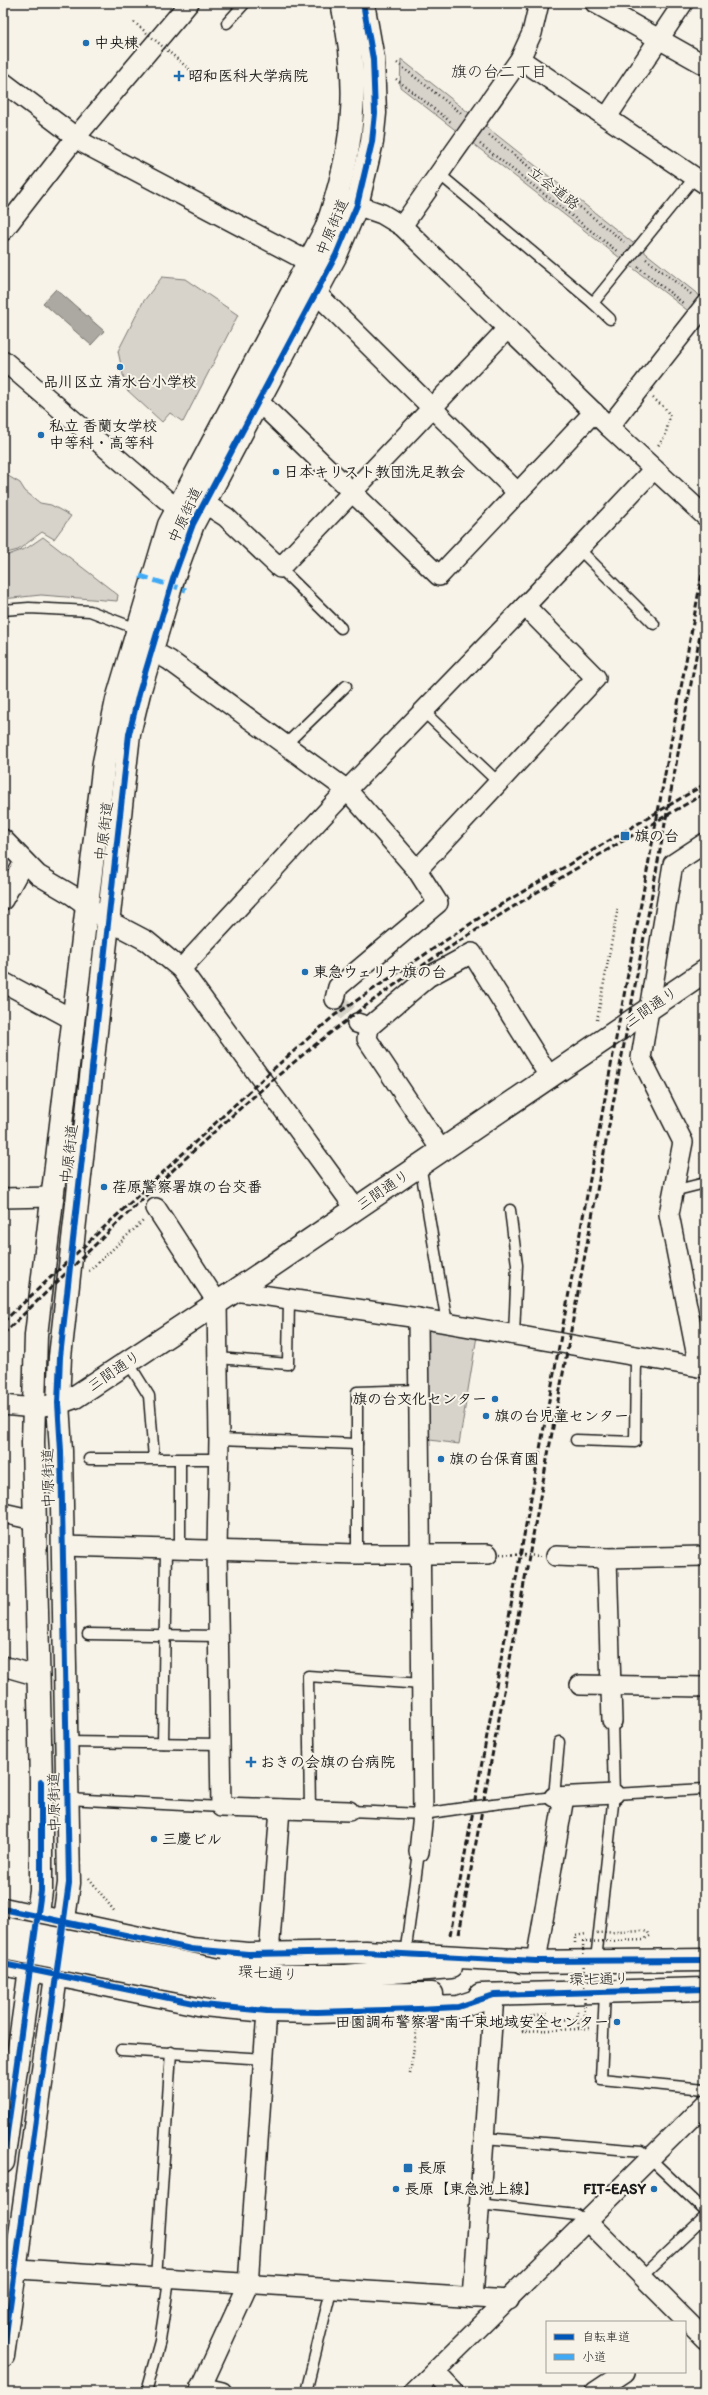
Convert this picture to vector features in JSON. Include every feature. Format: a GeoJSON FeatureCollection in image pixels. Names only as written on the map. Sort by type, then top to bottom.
{"type":"FeatureCollection","features":[{"type":"Feature","properties":{"kind":"main road","name":"中原街道"},"geometry":{"type":"LineString","coordinates":[[3,2356],[10,2269],[69,1883],[58,1403],[60,1357],[107,920],[129,734],[138,694],[184,544],[347,231],[349,148],[354,90],[350,44],[342,3]]}},
{"type":"Feature","properties":{"kind":"main road","name":"中原街道"},"geometry":{"type":"LineString","coordinates":[[3,2162],[31,1970],[36,1916],[41,1891],[34,1520],[34,1408],[36,1335],[111,724],[161,547],[177,509],[326,229],[347,202],[372,142],[375,113],[373,59],[363,3]]}},
{"type":"Feature","properties":{"kind":"main road","name":"三間通り"},"geometry":{"type":"LineString","coordinates":[[58,1403],[75,1397],[128,1362],[648,1009],[703,977]]}},
{"type":"Feature","properties":{"kind":"main road"},"geometry":{"type":"LineString","coordinates":[[3,1909],[191,1949],[269,1954],[365,1952],[536,1960]]}},
{"type":"Feature","properties":{"kind":"main road","name":"環七通り"},"geometry":{"type":"LineString","coordinates":[[3,1928],[289,1996],[494,1995],[705,1989]]}},
{"type":"Feature","properties":{"kind":"main road","name":"環七通り"},"geometry":{"type":"LineString","coordinates":[[3,1948],[219,1980],[285,1976],[345,1976],[536,1960],[589,1952],[705,1960]]}},
{"type":"Feature","properties":{"kind":"main road"},"geometry":{"type":"LineString","coordinates":[[3,1964],[203,2005],[267,2011],[317,2012],[458,2007],[494,1995]]}},
{"type":"Feature","properties":{"kind":"street"},"geometry":{"type":"LineString","coordinates":[[3,231],[76,137],[189,3]]}},
{"type":"Feature","properties":{"kind":"street"},"geometry":{"type":"LineString","coordinates":[[402,226],[520,59],[532,34],[539,3]]}},
{"type":"Feature","properties":{"kind":"street"},"geometry":{"type":"LineString","coordinates":[[595,3],[660,38],[705,65]]}},
{"type":"Feature","properties":{"kind":"street"},"geometry":{"type":"LineString","coordinates":[[607,117],[683,3]]}},
{"type":"Feature","properties":{"kind":"street"},"geometry":{"type":"LineString","coordinates":[[520,59],[700,180]]}},
{"type":"Feature","properties":{"kind":"street"},"geometry":{"type":"LineString","coordinates":[[3,82],[85,144],[309,262]]}},
{"type":"Feature","properties":{"kind":"street"},"geometry":{"type":"LineString","coordinates":[[347,202],[382,214],[402,226],[609,427],[705,516]]}},
{"type":"Feature","properties":{"kind":"street"},"geometry":{"type":"LineString","coordinates":[[316,292],[518,493]]}},
{"type":"Feature","properties":{"kind":"street"},"geometry":{"type":"LineString","coordinates":[[609,427],[641,387],[699,305]]}},
{"type":"Feature","properties":{"kind":"street"},"geometry":{"type":"LineString","coordinates":[[204,503],[226,517],[280,568],[433,409],[508,328]]}},
{"type":"Feature","properties":{"kind":"street"},"geometry":{"type":"LineString","coordinates":[[3,360],[177,509]]}},
{"type":"Feature","properties":{"kind":"street"},"geometry":{"type":"LineString","coordinates":[[258,401],[439,576],[594,412]]}},
{"type":"Feature","properties":{"kind":"street"},"geometry":{"type":"LineString","coordinates":[[181,970],[347,790],[579,549],[650,465]]}},
{"type":"Feature","properties":{"kind":"street"},"geometry":{"type":"LineString","coordinates":[[417,870],[596,678],[525,606]]}},
{"type":"Feature","properties":{"kind":"street"},"geometry":{"type":"LineString","coordinates":[[152,651],[169,660],[347,790],[417,870],[438,903],[338,987],[335,999]]}},
{"type":"Feature","properties":{"kind":"street"},"geometry":{"type":"LineString","coordinates":[[3,839],[38,875],[88,905],[107,920],[147,941],[181,970],[355,1208]]}},
{"type":"Feature","properties":{"kind":"street"},"geometry":{"type":"LineString","coordinates":[[226,1296],[289,1299],[418,1318],[702,1368],[669,1214],[683,1142],[641,1058],[673,864],[705,843]]}},
{"type":"Feature","properties":{"kind":"street"},"geometry":{"type":"LineString","coordinates":[[3,900],[24,862]]}},
{"type":"Feature","properties":{"kind":"street"},"geometry":{"type":"LineString","coordinates":[[441,1150],[367,1039],[363,1025],[428,977],[472,953],[549,1076]]}},
{"type":"Feature","properties":{"kind":"street"},"geometry":{"type":"LineString","coordinates":[[3,982],[74,1020]]}},
{"type":"Feature","properties":{"kind":"street"},"geometry":{"type":"LineString","coordinates":[[3,1198],[52,1197]]}},
{"type":"Feature","properties":{"kind":"street"},"geometry":{"type":"LineString","coordinates":[[156,1208],[226,1296],[219,1358],[217,1551],[221,1807],[349,1811]]}},
{"type":"Feature","properties":{"kind":"street"},"geometry":{"type":"LineString","coordinates":[[418,1318],[423,1814],[419,1852]]}},
{"type":"Feature","properties":{"kind":"street"},"geometry":{"type":"LineString","coordinates":[[3,1405],[34,1408],[58,1403]]}},
{"type":"Feature","properties":{"kind":"street"},"geometry":{"type":"LineString","coordinates":[[3,1513],[34,1520]]}},
{"type":"Feature","properties":{"kind":"street"},"geometry":{"type":"LineString","coordinates":[[62,1546],[357,1554],[494,1554]]}},
{"type":"Feature","properties":{"kind":"street"},"geometry":{"type":"LineString","coordinates":[[550,1556],[607,1558],[705,1556]]}},
{"type":"Feature","properties":{"kind":"street"},"geometry":{"type":"LineString","coordinates":[[607,1558],[612,1721]]}},
{"type":"Feature","properties":{"kind":"street"},"geometry":{"type":"LineString","coordinates":[[3,1666],[38,1676]]}},
{"type":"Feature","properties":{"kind":"street"},"geometry":{"type":"LineString","coordinates":[[580,1685],[705,1687]]}},
{"type":"Feature","properties":{"kind":"street"},"geometry":{"type":"LineString","coordinates":[[536,1960],[559,1797],[614,1794]]}},
{"type":"Feature","properties":{"kind":"street"},"geometry":{"type":"LineString","coordinates":[[269,1954],[280,1809]]}},
{"type":"Feature","properties":{"kind":"street"},"geometry":{"type":"LineString","coordinates":[[473,2298],[494,1995]]}},
{"type":"Feature","properties":{"kind":"street"},"geometry":{"type":"LineString","coordinates":[[222,2392],[200,2390],[248,2285],[265,2059],[267,2011]]}},
{"type":"Feature","properties":{"kind":"street"},"geometry":{"type":"LineString","coordinates":[[414,2392],[588,2222],[705,2104]]}},
{"type":"Feature","properties":{"kind":"street"},"geometry":{"type":"LineString","coordinates":[[588,2222],[641,2277],[694,2325],[705,2339]]}},
{"type":"Feature","properties":{"kind":"street"},"geometry":{"type":"LineString","coordinates":[[10,2269],[163,2280],[509,2300]]}},
{"type":"Feature","properties":{"kind":"street"},"geometry":{"type":"LineString","coordinates":[[435,2372],[454,2392]]}},
{"type":"Feature","properties":{"kind":"lane"},"geometry":{"type":"LineString","coordinates":[[227,23],[245,3]]}},
{"type":"Feature","properties":{"kind":"lane"},"geometry":{"type":"LineString","coordinates":[[438,173],[610,319]]}},
{"type":"Feature","properties":{"kind":"lane"},"geometry":{"type":"LineString","coordinates":[[593,303],[635,250],[700,180]]}},
{"type":"Feature","properties":{"kind":"lane"},"geometry":{"type":"LineString","coordinates":[[579,549],[654,624]]}},
{"type":"Feature","properties":{"kind":"lane"},"geometry":{"type":"LineString","coordinates":[[280,568],[341,628]]}},
{"type":"Feature","properties":{"kind":"lane"},"geometry":{"type":"LineString","coordinates":[[3,610],[29,608],[90,611],[137,629]]}},
{"type":"Feature","properties":{"kind":"lane"},"geometry":{"type":"LineString","coordinates":[[285,745],[346,686]]}},
{"type":"Feature","properties":{"kind":"lane"},"geometry":{"type":"LineString","coordinates":[[423,711],[498,782]]}},
{"type":"Feature","properties":{"kind":"lane"},"geometry":{"type":"LineString","coordinates":[[420,1164],[447,1323]]}},
{"type":"Feature","properties":{"kind":"lane"},"geometry":{"type":"LineString","coordinates":[[673,1191],[705,1183]]}},
{"type":"Feature","properties":{"kind":"lane"},"geometry":{"type":"LineString","coordinates":[[510,1210],[517,1265],[514,1335]]}},
{"type":"Feature","properties":{"kind":"lane"},"geometry":{"type":"LineString","coordinates":[[219,1358],[288,1364],[289,1299]]}},
{"type":"Feature","properties":{"kind":"lane"},"geometry":{"type":"LineString","coordinates":[[576,1440],[635,1442],[636,1356]]}},
{"type":"Feature","properties":{"kind":"lane"},"geometry":{"type":"LineString","coordinates":[[128,1362],[149,1396],[154,1458]]}},
{"type":"Feature","properties":{"kind":"lane"},"geometry":{"type":"LineString","coordinates":[[357,1554],[357,1392],[418,1390]]}},
{"type":"Feature","properties":{"kind":"lane"},"geometry":{"type":"LineString","coordinates":[[219,1439],[357,1444]]}},
{"type":"Feature","properties":{"kind":"lane"},"geometry":{"type":"LineString","coordinates":[[89,1459],[219,1459]]}},
{"type":"Feature","properties":{"kind":"lane"},"geometry":{"type":"LineString","coordinates":[[163,1743],[164,1635],[180,1460]]}},
{"type":"Feature","properties":{"kind":"lane"},"geometry":{"type":"LineString","coordinates":[[88,1634],[218,1636]]}},
{"type":"Feature","properties":{"kind":"lane"},"geometry":{"type":"LineString","coordinates":[[310,1810],[308,1676],[422,1684]]}},
{"type":"Feature","properties":{"kind":"lane"},"geometry":{"type":"LineString","coordinates":[[589,1952],[614,1794],[612,1721]]}},
{"type":"Feature","properties":{"kind":"lane"},"geometry":{"type":"LineString","coordinates":[[66,1742],[221,1744]]}},
{"type":"Feature","properties":{"kind":"lane"},"geometry":{"type":"LineString","coordinates":[[349,1811],[423,1814],[493,1804],[559,1797],[559,1742]]}},
{"type":"Feature","properties":{"kind":"lane"},"geometry":{"type":"LineString","coordinates":[[614,1794],[705,1789]]}},
{"type":"Feature","properties":{"kind":"lane"},"geometry":{"type":"LineString","coordinates":[[67,1799],[221,1807]]}},
{"type":"Feature","properties":{"kind":"lane"},"geometry":{"type":"LineString","coordinates":[[405,1955],[419,1852]]}},
{"type":"Feature","properties":{"kind":"lane"},"geometry":{"type":"LineString","coordinates":[[605,1992],[601,2080],[705,2089]]}},
{"type":"Feature","properties":{"kind":"lane"},"geometry":{"type":"LineString","coordinates":[[121,2050],[265,2059]]}},
{"type":"Feature","properties":{"kind":"lane"},"geometry":{"type":"LineString","coordinates":[[146,2392],[160,2340],[172,2052]]}},
{"type":"Feature","properties":{"kind":"lane"},"geometry":{"type":"LineString","coordinates":[[484,2138],[642,2151],[705,2211]]}},
{"type":"Feature","properties":{"kind":"lane"},"geometry":{"type":"LineString","coordinates":[[479,2204],[577,2215],[588,2222]]}},
{"type":"Feature","properties":{"kind":"lane"},"geometry":{"type":"LineString","coordinates":[[641,2277],[705,2217]]}},
{"type":"Feature","properties":{"kind":"lane"},"geometry":{"type":"LineString","coordinates":[[306,2392],[331,2290]]}},
{"type":"Feature","properties":{"kind":"path"},"geometry":{"type":"LineString","coordinates":[[134,22],[203,81]]}},
{"type":"Feature","properties":{"kind":"path"},"geometry":{"type":"LineString","coordinates":[[397,63],[470,128]]}},
{"type":"Feature","properties":{"kind":"path"},"geometry":{"type":"LineString","coordinates":[[641,387],[665,408],[670,416],[665,436],[650,465]]}},
{"type":"Feature","properties":{"kind":"path"},"geometry":{"type":"LineString","coordinates":[[593,1047],[618,907]]}},
{"type":"Feature","properties":{"kind":"path"},"geometry":{"type":"LineString","coordinates":[[86,1274],[156,1208]]}},
{"type":"Feature","properties":{"kind":"path"},"geometry":{"type":"LineString","coordinates":[[494,1554],[550,1556]]}},
{"type":"Feature","properties":{"kind":"path"},"geometry":{"type":"LineString","coordinates":[[87,1876],[117,1915]]}},
{"type":"Feature","properties":{"kind":"path"},"geometry":{"type":"LineString","coordinates":[[577,2010],[578,2029],[523,2031],[518,2026],[524,2021],[585,2019],[589,1952],[583,1942],[647,1939],[650,1936],[648,1932],[643,1931],[575,1936],[574,1942],[589,1952]]}},
{"type":"Feature","properties":{"kind":"path"},"geometry":{"type":"LineString","coordinates":[[410,2074],[418,2024]]}},
{"type":"Feature","properties":{"kind":"shaded area"},"geometry":{"type":"Polygon","coordinates":[[[401,59],[705,300],[705,324],[400,87],[401,59]]]}},
{"type":"Feature","properties":{"kind":"shaded area"},"geometry":{"type":"Polygon","coordinates":[[[162,277],[185,279],[238,315],[183,422],[170,413],[162,422],[126,389],[118,351],[143,302],[162,277]]]}},
{"type":"Feature","properties":{"kind":"shaded area"},"geometry":{"type":"Polygon","coordinates":[[[56,289],[104,331],[91,345],[43,303],[56,289]]]}},
{"type":"Feature","properties":{"kind":"shaded area"},"geometry":{"type":"Polygon","coordinates":[[[3,473],[20,483],[25,491],[40,503],[51,505],[71,516],[54,539],[42,532],[18,550],[3,554],[3,473]]]}},
{"type":"Feature","properties":{"kind":"shaded area"},"geometry":{"type":"Polygon","coordinates":[[[43,537],[118,595],[117,601],[41,595],[3,599],[3,557],[27,548],[43,537]]]}},
{"type":"Feature","properties":{"kind":"shaded area"},"geometry":{"type":"Polygon","coordinates":[[[423,1326],[477,1336],[459,1444],[423,1439],[423,1326]]]}},
{"type":"Feature","properties":{"kind":"tunnel"},"geometry":{"type":"LineString","coordinates":[[335,999],[357,1023]]}},
{"type":"Feature","properties":{"kind":"railway"},"geometry":{"type":"LineString","coordinates":[[450,1935],[705,558]]}},
{"type":"Feature","properties":{"kind":"railway"},"geometry":{"type":"LineString","coordinates":[[459,1934],[705,608]]}},
{"type":"Feature","properties":{"kind":"railway"},"geometry":{"type":"LineString","coordinates":[[3,1322],[271,1071],[335,1015],[485,914],[705,784]]}},
{"type":"Feature","properties":{"kind":"railway"},"geometry":{"type":"LineString","coordinates":[[3,1334],[211,1134],[298,1059],[343,1023],[430,960],[520,902],[705,793]]}},
{"type":"Feature","properties":{"kind":"marked path"},"geometry":{"type":"LineString","coordinates":[[140,576],[186,590]]}},
{"type":"Feature","properties":{"kind":"cycle path"},"geometry":{"type":"LineString","coordinates":[[3,2356],[69,1883],[61,1451],[58,1403],[60,1357],[129,734],[139,693],[174,576],[193,524],[336,255],[357,205],[372,142],[375,113],[373,59],[363,3]]}},
{"type":"Feature","properties":{"kind":"cycle path"},"geometry":{"type":"LineString","coordinates":[[3,2162],[41,1891],[41,1782]]}},
{"type":"Feature","properties":{"kind":"cycle path"},"geometry":{"type":"LineString","coordinates":[[3,1909],[191,1949],[248,1954],[365,1952],[536,1961],[705,1960]]}},
{"type":"Feature","properties":{"kind":"cycle path"},"geometry":{"type":"LineString","coordinates":[[3,1964],[203,2005],[267,2011],[317,2012],[458,2007],[494,1995],[705,1989]]}},
{"type":"Feature","properties":{"kind":"place","name":"中央棟"},"geometry":{"type":"Point","coordinates":[86,43]}},
{"type":"Feature","properties":{"kind":"place","name":"昭和医科大学病院"},"geometry":{"type":"Point","coordinates":[179,76]}},
{"type":"Feature","properties":{"kind":"place","name":"品川区立 清水台小学校"},"geometry":{"type":"Point","coordinates":[120,367]}},
{"type":"Feature","properties":{"kind":"place","name":"私立 香蘭女学校 中等科・高等科"},"geometry":{"type":"Point","coordinates":[41,435]}},
{"type":"Feature","properties":{"kind":"place","name":"日本キリスト教団洗足教会"},"geometry":{"type":"Point","coordinates":[276,472]}},
{"type":"Feature","properties":{"kind":"place","name":"旗の台"},"geometry":{"type":"Point","coordinates":[625,836]}},
{"type":"Feature","properties":{"kind":"place","name":"東急ウェリナ旗の台"},"geometry":{"type":"Point","coordinates":[305,972]}},
{"type":"Feature","properties":{"kind":"place","name":"荏原警察署旗の台交番"},"geometry":{"type":"Point","coordinates":[104,1187]}},
{"type":"Feature","properties":{"kind":"place","name":"旗の台文化センター"},"geometry":{"type":"Point","coordinates":[495,1399]}},
{"type":"Feature","properties":{"kind":"place","name":"旗の台児童センター"},"geometry":{"type":"Point","coordinates":[486,1416]}},
{"type":"Feature","properties":{"kind":"place","name":"旗の台保育園"},"geometry":{"type":"Point","coordinates":[441,1459]}},
{"type":"Feature","properties":{"kind":"place","name":"おきの会旗の台病院"},"geometry":{"type":"Point","coordinates":[251,1762]}},
{"type":"Feature","properties":{"kind":"place","name":"三慶ビル"},"geometry":{"type":"Point","coordinates":[154,1839]}},
{"type":"Feature","properties":{"kind":"place","name":"田園調布警察署 南千束地域安全センター"},"geometry":{"type":"Point","coordinates":[617,2022]}},
{"type":"Feature","properties":{"kind":"place","name":"長原"},"geometry":{"type":"Point","coordinates":[408,2168]}},
{"type":"Feature","properties":{"kind":"place","name":"長原【東急池上線】"},"geometry":{"type":"Point","coordinates":[396,2189]}},
{"type":"Feature","properties":{"kind":"place","name":"FIT-EASY"},"geometry":{"type":"Point","coordinates":[654,2189]}},
{"type":"Feature","properties":{"kind":"district","name":"旗の台二丁目"},"geometry":{"type":"Point","coordinates":[499,71]}}]}
